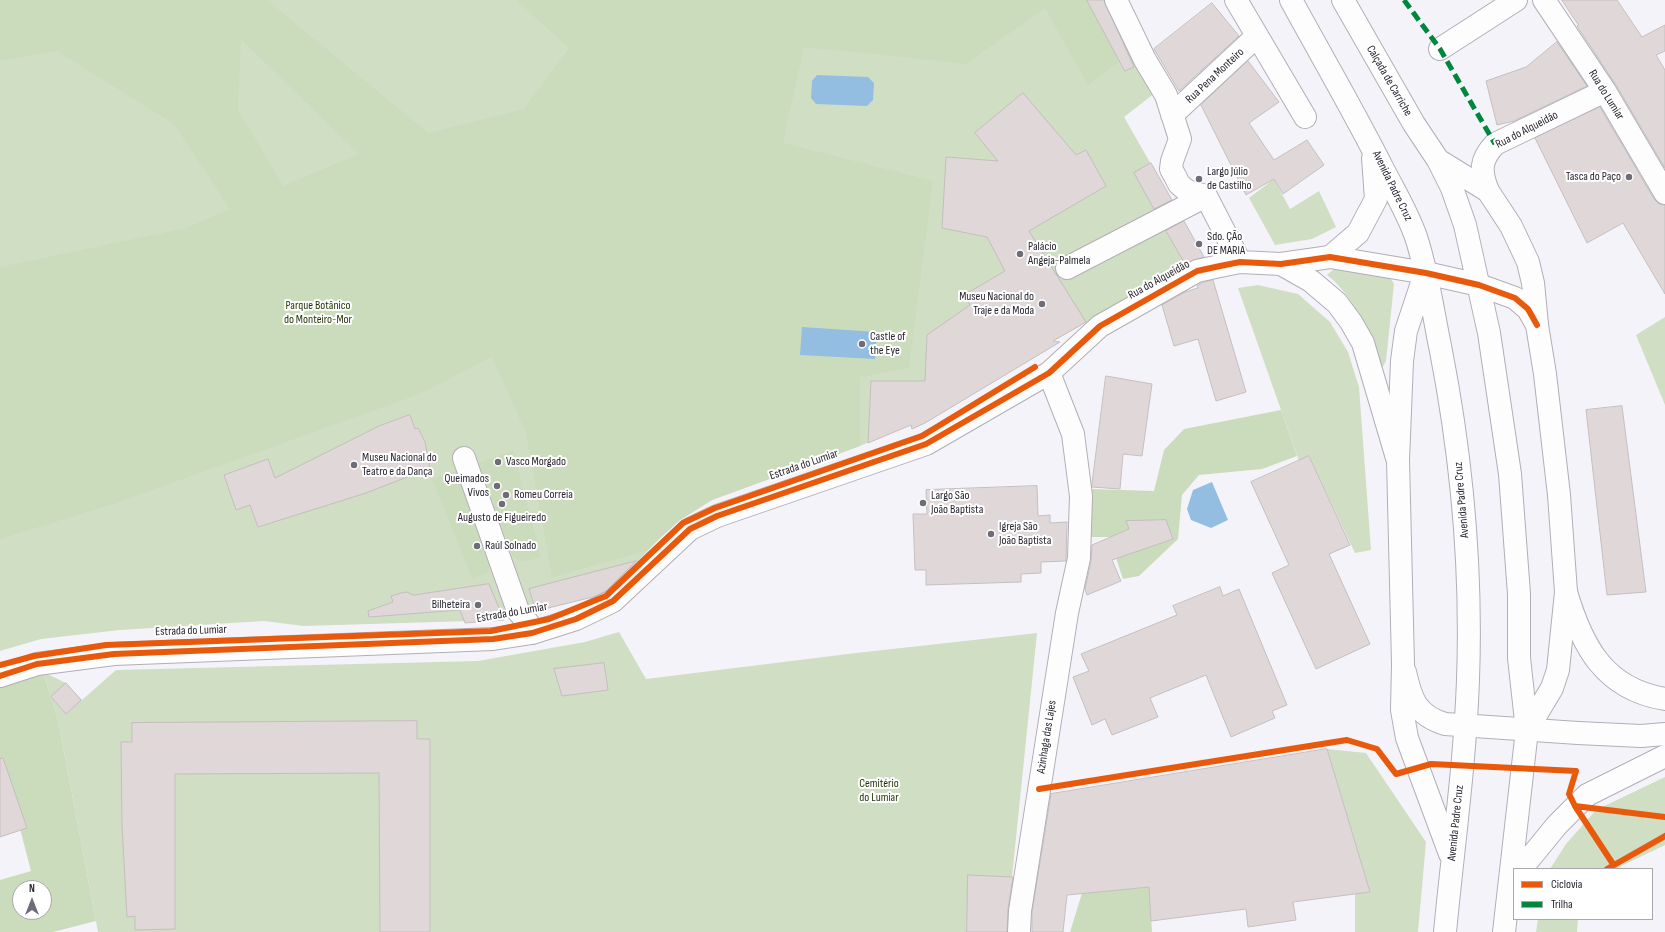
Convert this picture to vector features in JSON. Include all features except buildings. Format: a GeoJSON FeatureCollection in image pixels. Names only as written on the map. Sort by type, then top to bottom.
{"type":"FeatureCollection","features":[{"type":"Feature","properties":{"kind":"main road"},"geometry":{"type":"LineString","coordinates":[[1116,0],[1169,105],[1180,139],[1172,161],[1171,169],[1180,184],[1187,191],[1206,196],[1240,262]]}},
{"type":"Feature","properties":{"kind":"main road"},"geometry":{"type":"LineString","coordinates":[[1236,0],[1305,116]]}},
{"type":"Feature","properties":{"kind":"main road","name":"Avenida Padre Cruz"},"geometry":{"type":"LineString","coordinates":[[1291,0],[1372,147],[1415,235],[1426,273],[1449,394],[1463,501],[1468,593],[1468,680],[1445,932]]}},
{"type":"Feature","properties":{"kind":"main road","name":"Calçada de Carriche"},"geometry":{"type":"LineString","coordinates":[[1343,0],[1414,124],[1438,160]]}},
{"type":"Feature","properties":{"kind":"main road"},"geometry":{"type":"LineString","coordinates":[[1440,49],[1516,0]]}},
{"type":"Feature","properties":{"kind":"main road","name":"Rua do Lumiar"},"geometry":{"type":"LineString","coordinates":[[1544,0],[1605,91],[1665,193]]}},
{"type":"Feature","properties":{"kind":"main road","name":"Rua Pena Monteiro"},"geometry":{"type":"LineString","coordinates":[[1169,105],[1257,36]]}},
{"type":"Feature","properties":{"kind":"main road","name":"Rua do Alqueidão"},"geometry":{"type":"LineString","coordinates":[[1488,191],[1483,179],[1482,168],[1485,157],[1495,144],[1605,91]]}},
{"type":"Feature","properties":{"kind":"main road"},"geometry":{"type":"LineString","coordinates":[[1330,257],[1358,233],[1376,199],[1372,147]]}},
{"type":"Feature","properties":{"kind":"main road"},"geometry":{"type":"LineString","coordinates":[[1438,160],[1488,191],[1511,226],[1528,262],[1533,283],[1558,487],[1566,592],[1558,670],[1552,688],[1527,730]]}},
{"type":"Feature","properties":{"kind":"main road"},"geometry":{"type":"LineString","coordinates":[[1438,160],[1459,205],[1479,285],[1489,333],[1510,474],[1519,594],[1519,658],[1527,730],[1516,868]]}},
{"type":"Feature","properties":{"kind":"main road"},"geometry":{"type":"LineString","coordinates":[[1068,268],[1206,196]]}},
{"type":"Feature","properties":{"kind":"main road"},"geometry":{"type":"LineString","coordinates":[[1330,257],[1426,273],[1479,285],[1515,298],[1528,309],[1537,325]]}},
{"type":"Feature","properties":{"kind":"main road","name":"Rua do Alqueidão"},"geometry":{"type":"LineString","coordinates":[[1100,326],[1197,271],[1240,262],[1281,264],[1330,257]]}},
{"type":"Feature","properties":{"kind":"main road"},"geometry":{"type":"LineString","coordinates":[[1281,264],[1311,281],[1337,302],[1351,322],[1363,343],[1398,460]]}},
{"type":"Feature","properties":{"kind":"main road"},"geometry":{"type":"LineString","coordinates":[[1426,273],[1406,332],[1404,346],[1398,460],[1403,664],[1402,710],[1403,725],[1452,860]]}},
{"type":"Feature","properties":{"kind":"main road","name":"Estrada do Lumiar"},"geometry":{"type":"LineString","coordinates":[[0,676],[38,664],[114,654],[493,640],[532,633],[576,619],[614,601],[690,530],[717,516],[926,444],[1049,373],[1100,326]]}},
{"type":"Feature","properties":{"kind":"main road","name":"Azinhaga das Lajes"},"geometry":{"type":"LineString","coordinates":[[1019,932],[1020,912],[1071,590],[1080,558],[1081,496],[1073,434],[1049,373]]}},
{"type":"Feature","properties":{"kind":"main road"},"geometry":{"type":"LineString","coordinates":[[464,458],[518,610],[528,623],[532,633]]}},
{"type":"Feature","properties":{"kind":"main road"},"geometry":{"type":"LineString","coordinates":[[1566,592],[1581,635],[1592,655],[1604,669],[1635,690],[1652,697],[1665,699]]}},
{"type":"Feature","properties":{"kind":"main road"},"geometry":{"type":"LineString","coordinates":[[1403,664],[1409,690],[1420,711],[1435,721],[1464,726],[1527,730],[1641,736],[1665,734]]}},
{"type":"Feature","properties":{"kind":"main road"},"geometry":{"type":"LineString","coordinates":[[1522,868],[1557,825],[1587,795],[1665,756]]}},
{"type":"Feature","properties":{"kind":"main road"},"geometry":{"type":"LineString","coordinates":[[1504,932],[1513,887]]}},
{"type":"Feature","properties":{"kind":"green space","name":"Parque Botânico do Monteiro-Mor"},"geometry":{"type":"Polygon","coordinates":[[[0,0],[1106,0],[1155,93],[1124,117],[1203,255],[1045,346],[1046,350],[925,423],[912,429],[910,425],[860,446],[712,500],[680,520],[663,535],[614,586],[595,596],[536,611],[534,608],[529,608],[506,615],[504,620],[304,626],[264,621],[120,630],[41,639],[0,651],[0,0]]]}},
{"type":"Feature","properties":{"kind":"green space"},"geometry":{"type":"Polygon","coordinates":[[[0,0],[267,0],[428,133],[524,109],[569,48],[516,0],[1087,0],[1120,61],[1088,85],[1045,8],[966,64],[804,47],[783,143],[933,181],[909,368],[860,377],[860,446],[712,500],[680,520],[646,551],[552,577],[526,433],[492,357],[417,395],[113,504],[0,539],[0,267],[186,228],[230,209],[174,124],[57,51],[0,61],[0,0]],[[242,40],[238,109],[283,186],[359,154],[242,40]]]}},
{"type":"Feature","properties":{"kind":"green space"},"geometry":{"type":"Polygon","coordinates":[[[1274,179],[1290,209],[1319,191],[1336,227],[1312,239],[1275,245],[1249,198],[1274,179]]]}},
{"type":"Feature","properties":{"kind":"green space"},"geometry":{"type":"Polygon","coordinates":[[[1335,268],[1389,276],[1394,284],[1386,361],[1382,368],[1366,330],[1346,294],[1327,275],[1335,268]]]}},
{"type":"Feature","properties":{"kind":"green space"},"geometry":{"type":"Polygon","coordinates":[[[1258,285],[1298,294],[1330,322],[1348,352],[1359,387],[1371,550],[1355,553],[1309,456],[1299,461],[1238,288],[1258,285]]]}},
{"type":"Feature","properties":{"kind":"green space"},"geometry":{"type":"Polygon","coordinates":[[[1665,317],[1665,405],[1636,335],[1665,317]]]}},
{"type":"Feature","properties":{"kind":"green space"},"geometry":{"type":"Polygon","coordinates":[[[1281,410],[1297,456],[1262,469],[1199,475],[1182,495],[1178,539],[1139,576],[1123,579],[1109,537],[1088,537],[1091,489],[1154,491],[1164,450],[1184,429],[1281,410]]]}},
{"type":"Feature","properties":{"kind":"green space"},"geometry":{"type":"Polygon","coordinates":[[[513,450],[541,557],[524,562],[513,557],[479,463],[513,450]]]}},
{"type":"Feature","properties":{"kind":"green space"},"geometry":{"type":"Polygon","coordinates":[[[456,471],[490,565],[486,574],[472,578],[432,479],[456,471]]]}},
{"type":"Feature","properties":{"kind":"green space","name":"Cemitério do Lumiar"},"geometry":{"type":"Polygon","coordinates":[[[619,632],[646,679],[856,653],[1037,633],[1005,932],[98,932],[58,720],[43,672],[66,683],[82,700],[116,670],[478,661],[585,642],[619,632]]]}},
{"type":"Feature","properties":{"kind":"green space"},"geometry":{"type":"Polygon","coordinates":[[[43,672],[58,720],[96,921],[53,932],[0,932],[0,880],[31,871],[13,802],[0,771],[0,688],[43,672]]]}},
{"type":"Feature","properties":{"kind":"green space"},"geometry":{"type":"Polygon","coordinates":[[[1327,749],[1366,753],[1426,842],[1418,932],[1355,932],[1355,894],[1370,892],[1327,749]]]}},
{"type":"Feature","properties":{"kind":"green space"},"geometry":{"type":"Polygon","coordinates":[[[1665,777],[1665,845],[1617,868],[1551,868],[1566,844],[1596,810],[1665,777]]]}},
{"type":"Feature","properties":{"kind":"green space"},"geometry":{"type":"Polygon","coordinates":[[[1149,887],[1152,932],[1070,932],[1082,893],[1149,887]]]}},
{"type":"Feature","properties":{"kind":"green space"},"geometry":{"type":"Polygon","coordinates":[[[1538,920],[1578,920],[1577,932],[1536,932],[1538,920]]]}},
{"type":"Feature","properties":{"kind":"water"},"geometry":{"type":"Polygon","coordinates":[[[817,75],[868,77],[874,83],[873,100],[867,106],[816,104],[811,98],[812,81],[817,75]]]}},
{"type":"Feature","properties":{"kind":"water"},"geometry":{"type":"Polygon","coordinates":[[[802,327],[877,332],[875,359],[800,355],[802,327]]]}},
{"type":"Feature","properties":{"kind":"water"},"geometry":{"type":"Polygon","coordinates":[[[1212,482],[1228,520],[1211,528],[1191,520],[1187,509],[1193,490],[1212,482]]]}},
{"type":"Feature","properties":{"kind":"marked path"},"geometry":{"type":"LineString","coordinates":[[1404,0],[1440,49],[1495,144]]}},
{"type":"Feature","properties":{"kind":"cycle path"},"geometry":{"type":"LineString","coordinates":[[0,676],[37,664],[114,654],[493,639],[532,633],[576,619],[613,601],[690,529],[717,516],[926,444],[1049,373],[1100,326],[1197,271],[1240,262],[1281,264],[1330,257],[1426,273],[1479,285],[1515,298],[1528,309],[1537,325]]}},
{"type":"Feature","properties":{"kind":"cycle path"},"geometry":{"type":"LineString","coordinates":[[0,665],[34,656],[106,645],[491,631],[549,619],[606,596],[683,523],[715,508],[922,436],[1035,367]]}},
{"type":"Feature","properties":{"kind":"cycle path"},"geometry":{"type":"LineString","coordinates":[[1039,789],[1347,740],[1377,749],[1396,774],[1431,764],[1576,771],[1569,794],[1575,806],[1665,817]]}},
{"type":"Feature","properties":{"kind":"cycle path"},"geometry":{"type":"LineString","coordinates":[[1575,806],[1613,864]]}},
{"type":"Feature","properties":{"kind":"cycle path"},"geometry":{"type":"LineString","coordinates":[[1609,868],[1665,836]]}},
{"type":"Feature","properties":{"kind":"place","name":"Tasca do Paço"},"geometry":{"type":"Point","coordinates":[1629,177]}},
{"type":"Feature","properties":{"kind":"place","name":"Largo Júlio de Castilho"},"geometry":{"type":"Point","coordinates":[1199,179]}},
{"type":"Feature","properties":{"kind":"place","name":"Sdo. ÇÃo DE MARIA"},"geometry":{"type":"Point","coordinates":[1199,244]}},
{"type":"Feature","properties":{"kind":"place","name":"Palácio Angeja-Palmela"},"geometry":{"type":"Point","coordinates":[1020,254]}},
{"type":"Feature","properties":{"kind":"place","name":"Museu Nacional do Traje e da Moda"},"geometry":{"type":"Point","coordinates":[1042,304]}},
{"type":"Feature","properties":{"kind":"place","name":"Castle of the Eye"},"geometry":{"type":"Point","coordinates":[862,344]}},
{"type":"Feature","properties":{"kind":"place","name":"Vasco Morgado"},"geometry":{"type":"Point","coordinates":[498,462]}},
{"type":"Feature","properties":{"kind":"place","name":"Museu Nacional do Teatro e da Dança"},"geometry":{"type":"Point","coordinates":[354,465]}},
{"type":"Feature","properties":{"kind":"place","name":"Queimados Vivos"},"geometry":{"type":"Point","coordinates":[497,486]}},
{"type":"Feature","properties":{"kind":"place","name":"Romeu Correia"},"geometry":{"type":"Point","coordinates":[506,495]}},
{"type":"Feature","properties":{"kind":"place","name":"Largo São João Baptista"},"geometry":{"type":"Point","coordinates":[923,503]}},
{"type":"Feature","properties":{"kind":"place","name":"Augusto de Figueiredo"},"geometry":{"type":"Point","coordinates":[502,504]}},
{"type":"Feature","properties":{"kind":"place","name":"Igreja São João Baptista"},"geometry":{"type":"Point","coordinates":[991,534]}},
{"type":"Feature","properties":{"kind":"place","name":"Raúl Solnado"},"geometry":{"type":"Point","coordinates":[477,546]}},
{"type":"Feature","properties":{"kind":"place","name":"Bilheteira"},"geometry":{"type":"Point","coordinates":[478,605]}}]}
